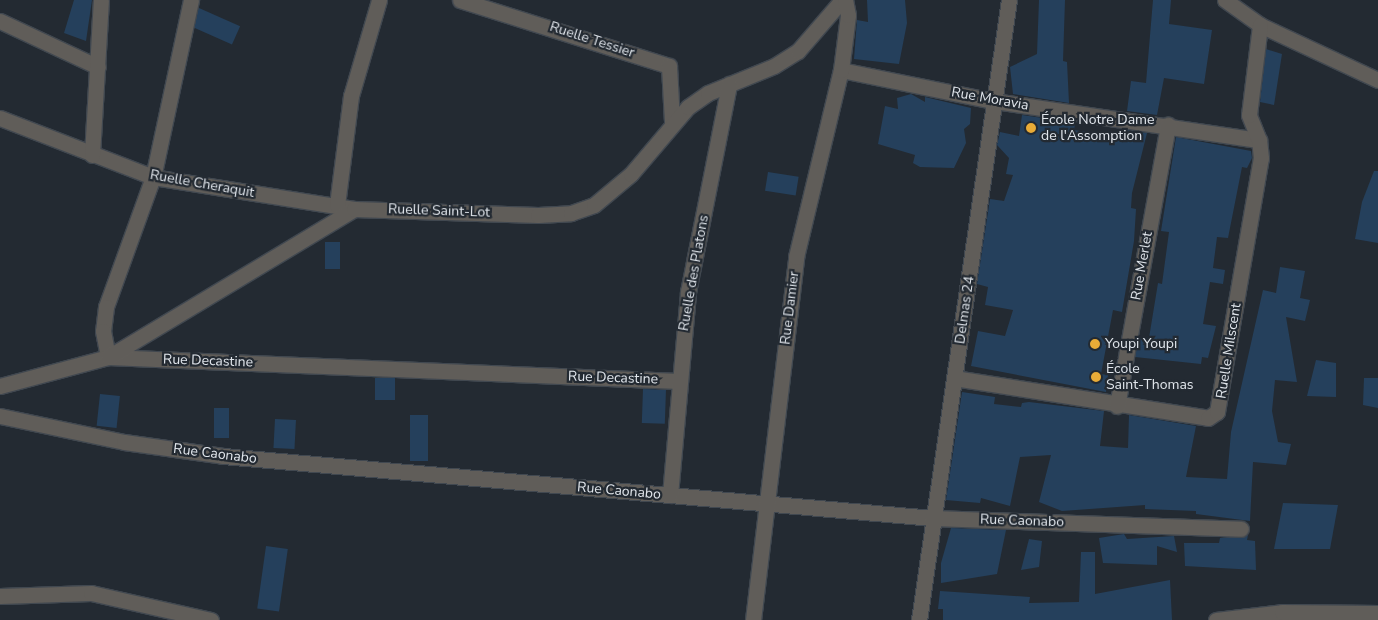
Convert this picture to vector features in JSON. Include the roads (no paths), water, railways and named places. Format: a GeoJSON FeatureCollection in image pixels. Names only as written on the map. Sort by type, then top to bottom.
{"type":"FeatureCollection","features":[{"type":"Feature","properties":{"kind":"street"},"geometry":{"type":"LineString","coordinates":[[92,155],[101,0]]}},
{"type":"Feature","properties":{"kind":"street"},"geometry":{"type":"LineString","coordinates":[[108,357],[102,331],[106,307],[153,177],[191,0]]}},
{"type":"Feature","properties":{"kind":"street"},"geometry":{"type":"LineString","coordinates":[[337,205],[351,96],[379,0]]}},
{"type":"Feature","properties":{"kind":"street","name":"Ruelle Tessier"},"geometry":{"type":"LineString","coordinates":[[460,0],[669,66],[672,122]]}},
{"type":"Feature","properties":{"kind":"street","name":"Ruelle Saint-Lot"},"geometry":{"type":"LineString","coordinates":[[354,209],[572,213],[594,205],[614,191],[672,122],[708,93],[774,66],[798,51],[844,0]]}},
{"type":"Feature","properties":{"kind":"street","name":"Rue Damier"},"geometry":{"type":"LineString","coordinates":[[753,620],[796,257],[841,70],[848,15],[844,0]]}},
{"type":"Feature","properties":{"kind":"street","name":"Delmas 24"},"geometry":{"type":"LineString","coordinates":[[919,620],[1009,0]]}},
{"type":"Feature","properties":{"kind":"street"},"geometry":{"type":"LineString","coordinates":[[1225,0],[1260,26],[1378,80]]}},
{"type":"Feature","properties":{"kind":"street"},"geometry":{"type":"LineString","coordinates":[[0,21],[98,67]]}},
{"type":"Feature","properties":{"kind":"street","name":"Ruelle Milscent"},"geometry":{"type":"LineString","coordinates":[[954,378],[1117,406],[1208,418],[1217,412],[1261,158],[1259,140],[1249,115],[1260,26]]}},
{"type":"Feature","properties":{"kind":"street","name":"Rue Moravia"},"geometry":{"type":"LineString","coordinates":[[841,70],[994,101],[1259,140]]}},
{"type":"Feature","properties":{"kind":"street","name":"Ruelle des Platons"},"geometry":{"type":"LineString","coordinates":[[670,495],[678,381],[688,292],[729,84]]}},
{"type":"Feature","properties":{"kind":"street","name":"Ruelle Cheraquit"},"geometry":{"type":"LineString","coordinates":[[0,118],[153,177],[354,209]]}},
{"type":"Feature","properties":{"kind":"street","name":"Rue Merlet"},"geometry":{"type":"LineString","coordinates":[[1117,406],[1168,126]]}},
{"type":"Feature","properties":{"kind":"street"},"geometry":{"type":"LineString","coordinates":[[0,386],[108,357],[354,209]]}},
{"type":"Feature","properties":{"kind":"street","name":"Rue Decastine"},"geometry":{"type":"LineString","coordinates":[[108,357],[678,381]]}},
{"type":"Feature","properties":{"kind":"street","name":"Rue Caonabo"},"geometry":{"type":"LineString","coordinates":[[0,416],[124,442],[223,456],[933,518],[1241,529]]}},
{"type":"Feature","properties":{"kind":"street"},"geometry":{"type":"LineString","coordinates":[[0,596],[91,593],[212,620]]}},
{"type":"Feature","properties":{"kind":"street"},"geometry":{"type":"LineString","coordinates":[[1216,620],[1282,612],[1378,613]]}},
{"type":"Feature","properties":{"kind":"place","name":"École Notre Dame de l'Assomption"},"geometry":{"type":"Point","coordinates":[1031,128]}},
{"type":"Feature","properties":{"kind":"place","name":"Youpi Youpi"},"geometry":{"type":"Point","coordinates":[1095,344]}},
{"type":"Feature","properties":{"kind":"place","name":"École Saint-Thomas"},"geometry":{"type":"Point","coordinates":[1096,377]}}]}
